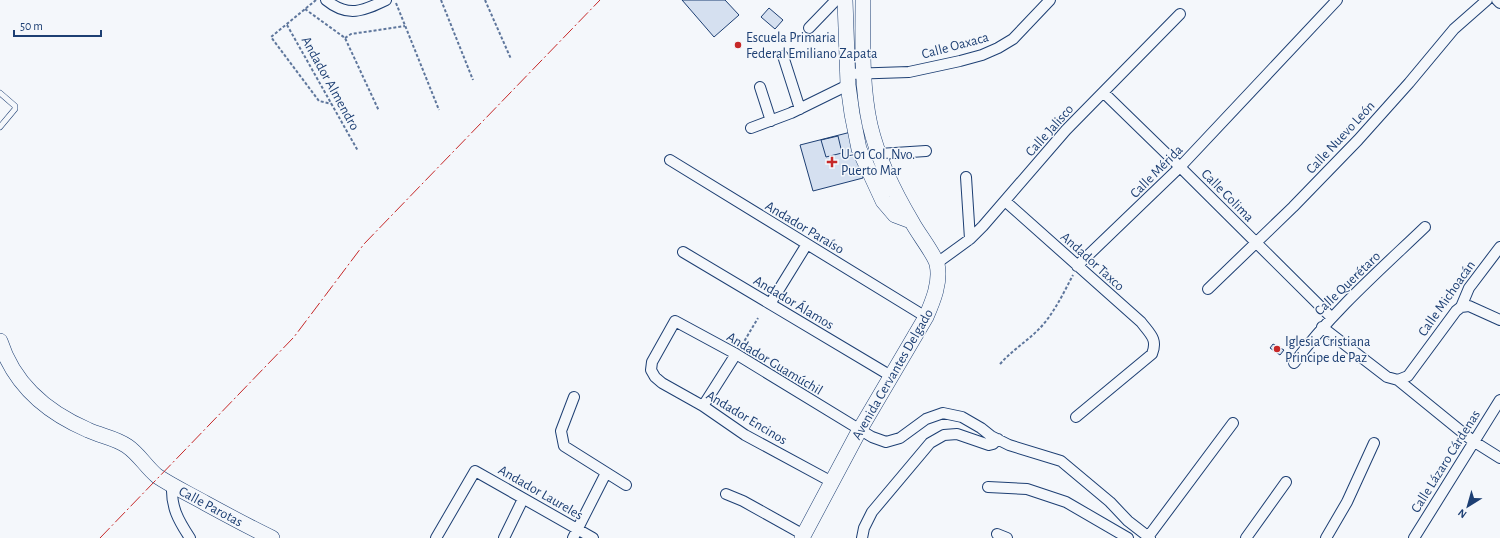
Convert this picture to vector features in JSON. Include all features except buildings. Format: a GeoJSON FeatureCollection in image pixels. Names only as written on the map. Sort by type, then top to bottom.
{"type":"FeatureCollection","features":[{"type":"Feature","properties":{"kind":"street"},"geometry":{"type":"LineString","coordinates":[[326,0],[334,6],[347,11],[355,11],[371,7],[386,0]]}},
{"type":"Feature","properties":{"kind":"street"},"geometry":{"type":"LineString","coordinates":[[809,28],[836,0]]}},
{"type":"Feature","properties":{"kind":"street"},"geometry":{"type":"LineString","coordinates":[[845,0],[848,79],[852,114],[860,148],[877,162]]}},
{"type":"Feature","properties":{"kind":"street"},"geometry":{"type":"LineString","coordinates":[[863,0],[866,102],[883,201],[895,215],[911,221],[937,264]]}},
{"type":"Feature","properties":{"kind":"street","name":"Calle Oaxaca"},"geometry":{"type":"LineString","coordinates":[[751,128],[800,109],[848,79],[864,73],[909,72],[982,55],[1013,39],[1050,0]]}},
{"type":"Feature","properties":{"kind":"street","name":"Calle Mérida"},"geometry":{"type":"LineString","coordinates":[[1077,266],[1180,167],[1337,0]]}},
{"type":"Feature","properties":{"kind":"street","name":"Calle Nuevo León"},"geometry":{"type":"LineString","coordinates":[[1208,289],[1293,207],[1358,140],[1409,83],[1454,29],[1487,0]]}},
{"type":"Feature","properties":{"kind":"street"},"geometry":{"type":"LineString","coordinates":[[1497,0],[1500,3]]}},
{"type":"Feature","properties":{"kind":"street","name":"Calle Jalisco"},"geometry":{"type":"LineString","coordinates":[[937,264],[970,239],[1066,130],[1180,14]]}},
{"type":"Feature","properties":{"kind":"street"},"geometry":{"type":"LineString","coordinates":[[783,56],[800,109]]}},
{"type":"Feature","properties":{"kind":"street"},"geometry":{"type":"LineString","coordinates":[[760,87],[771,121]]}},
{"type":"Feature","properties":{"kind":"street","name":"Calle Colima"},"geometry":{"type":"LineString","coordinates":[[1104,93],[1331,317]]}},
{"type":"Feature","properties":{"kind":"street"},"geometry":{"type":"LineString","coordinates":[[877,162],[926,151]]}},
{"type":"Feature","properties":{"kind":"street","name":"Andador Paraíso"},"geometry":{"type":"LineString","coordinates":[[670,160],[926,317]]}},
{"type":"Feature","properties":{"kind":"street"},"geometry":{"type":"LineString","coordinates":[[966,177],[970,239]]}},
{"type":"Feature","properties":{"kind":"street","name":"Andador Taxco"},"geometry":{"type":"LineString","coordinates":[[1005,201],[1141,322],[1152,337],[1155,346],[1152,354],[1076,417]]}},
{"type":"Feature","properties":{"kind":"street","name":"Calle Querétaro"},"geometry":{"type":"LineString","coordinates":[[1294,363],[1331,317],[1425,227]]}},
{"type":"Feature","properties":{"kind":"street"},"geometry":{"type":"LineString","coordinates":[[770,304],[807,244]]}},
{"type":"Feature","properties":{"kind":"street","name":"Calle Michoacán"},"geometry":{"type":"LineString","coordinates":[[1398,380],[1408,376],[1456,311],[1461,307],[1469,288],[1500,247]]}},
{"type":"Feature","properties":{"kind":"street","name":"Andador Álamos"},"geometry":{"type":"LineString","coordinates":[[683,252],[891,376]]}},
{"type":"Feature","properties":{"kind":"street","name":"Avenida Cervantes Delgado"},"geometry":{"type":"LineString","coordinates":[[803,536],[859,431],[926,317],[934,299],[938,280],[937,264]]}},
{"type":"Feature","properties":{"kind":"street"},"geometry":{"type":"LineString","coordinates":[[1461,307],[1470,306],[1500,320]]}},
{"type":"Feature","properties":{"kind":"street","name":"Andador Guamúchil"},"geometry":{"type":"LineString","coordinates":[[651,370],[652,362],[675,321],[736,354],[859,431]]}},
{"type":"Feature","properties":{"kind":"street"},"geometry":{"type":"LineString","coordinates":[[1322,327],[1387,377],[1398,380],[1473,441],[1500,458]]}},
{"type":"Feature","properties":{"kind":"street","name":"Calle Parotas"},"geometry":{"type":"LineString","coordinates":[[0,341],[5,356],[16,376],[38,401],[64,418],[88,430],[127,445],[156,474],[172,486],[272,538]]}},
{"type":"Feature","properties":{"kind":"street"},"geometry":{"type":"LineString","coordinates":[[703,406],[736,354]]}},
{"type":"Feature","properties":{"kind":"street","name":"Andador Encinos"},"geometry":{"type":"LineString","coordinates":[[651,370],[655,377],[662,383],[703,406],[745,434],[832,482]]}},
{"type":"Feature","properties":{"kind":"street"},"geometry":{"type":"LineString","coordinates":[[574,397],[562,431],[564,446],[626,485]]}},
{"type":"Feature","properties":{"kind":"street","name":"Calle Lázaro Cárdenas"},"geometry":{"type":"LineString","coordinates":[[1414,538],[1473,441],[1500,400]]}},
{"type":"Feature","properties":{"kind":"street"},"geometry":{"type":"LineString","coordinates":[[859,431],[886,442],[900,438],[926,419],[943,412],[962,417],[998,440],[1009,445],[1061,461],[1110,502],[1138,534],[1150,537],[1233,423]]}},
{"type":"Feature","properties":{"kind":"street"},"geometry":{"type":"LineString","coordinates":[[862,538],[864,528],[872,512],[930,443],[944,435],[957,434],[989,445],[998,440]]}},
{"type":"Feature","properties":{"kind":"street"},"geometry":{"type":"LineString","coordinates":[[1326,538],[1347,502],[1374,443]]}},
{"type":"Feature","properties":{"kind":"street","name":"Andador Laureles"},"geometry":{"type":"LineString","coordinates":[[436,538],[475,471],[523,498],[576,534],[593,538]]}},
{"type":"Feature","properties":{"kind":"street"},"geometry":{"type":"LineString","coordinates":[[576,534],[606,473]]}},
{"type":"Feature","properties":{"kind":"street"},"geometry":{"type":"LineString","coordinates":[[1246,538],[1286,482]]}},
{"type":"Feature","properties":{"kind":"street"},"geometry":{"type":"LineString","coordinates":[[172,486],[172,500],[176,514],[188,535]]}},
{"type":"Feature","properties":{"kind":"street"},"geometry":{"type":"LineString","coordinates":[[988,488],[1027,489],[1066,502],[1128,538]]}},
{"type":"Feature","properties":{"kind":"street"},"geometry":{"type":"LineString","coordinates":[[726,494],[743,501],[803,536]]}},
{"type":"Feature","properties":{"kind":"street"},"geometry":{"type":"LineString","coordinates":[[504,538],[523,498]]}},
{"type":"Feature","properties":{"kind":"street"},"geometry":{"type":"LineString","coordinates":[[997,534],[1007,538]]}},
{"type":"Feature","properties":{"kind":"lane"},"geometry":{"type":"LineString","coordinates":[[0,93],[15,106],[15,109],[0,126]]}},
{"type":"Feature","properties":{"kind":"path","name":"Andador Almendro"},"geometry":{"type":"LineString","coordinates":[[316,0],[272,37],[318,101],[332,104]]}},
{"type":"Feature","properties":{"kind":"path"},"geometry":{"type":"LineString","coordinates":[[395,0],[439,110]]}},
{"type":"Feature","properties":{"kind":"path"},"geometry":{"type":"LineString","coordinates":[[440,0],[473,80]]}},
{"type":"Feature","properties":{"kind":"path"},"geometry":{"type":"LineString","coordinates":[[485,0],[512,59]]}},
{"type":"Feature","properties":{"kind":"path"},"geometry":{"type":"LineString","coordinates":[[305,9],[345,38],[379,111]]}},
{"type":"Feature","properties":{"kind":"path","name":"Andador Almendro"},"geometry":{"type":"LineString","coordinates":[[287,24],[358,151]]}},
{"type":"Feature","properties":{"kind":"path"},"geometry":{"type":"LineString","coordinates":[[345,38],[351,34],[405,26]]}},
{"type":"Feature","properties":{"kind":"path"},"geometry":{"type":"LineString","coordinates":[[1000,364],[1009,354],[1035,333],[1046,321],[1059,302],[1077,266]]}},
{"type":"Feature","properties":{"kind":"path"},"geometry":{"type":"LineString","coordinates":[[736,354],[758,318]]}},
{"type":"Feature","properties":{"kind":"power"},"geometry":{"type":"LineString","coordinates":[[100,538],[294,337],[364,244],[600,0]]}},
{"type":"Feature","properties":{"kind":"place","name":"Escuela Primaria Federal Emiliano Zapata"},"geometry":{"type":"Point","coordinates":[738,45]}},
{"type":"Feature","properties":{"kind":"place","name":"U-01 Col. Nvo. Puerto Mar"},"geometry":{"type":"Point","coordinates":[832,162]}},
{"type":"Feature","properties":{"kind":"place","name":"Iglesia Cristiana Principe de Paz"},"geometry":{"type":"Point","coordinates":[1277,349]}}]}
